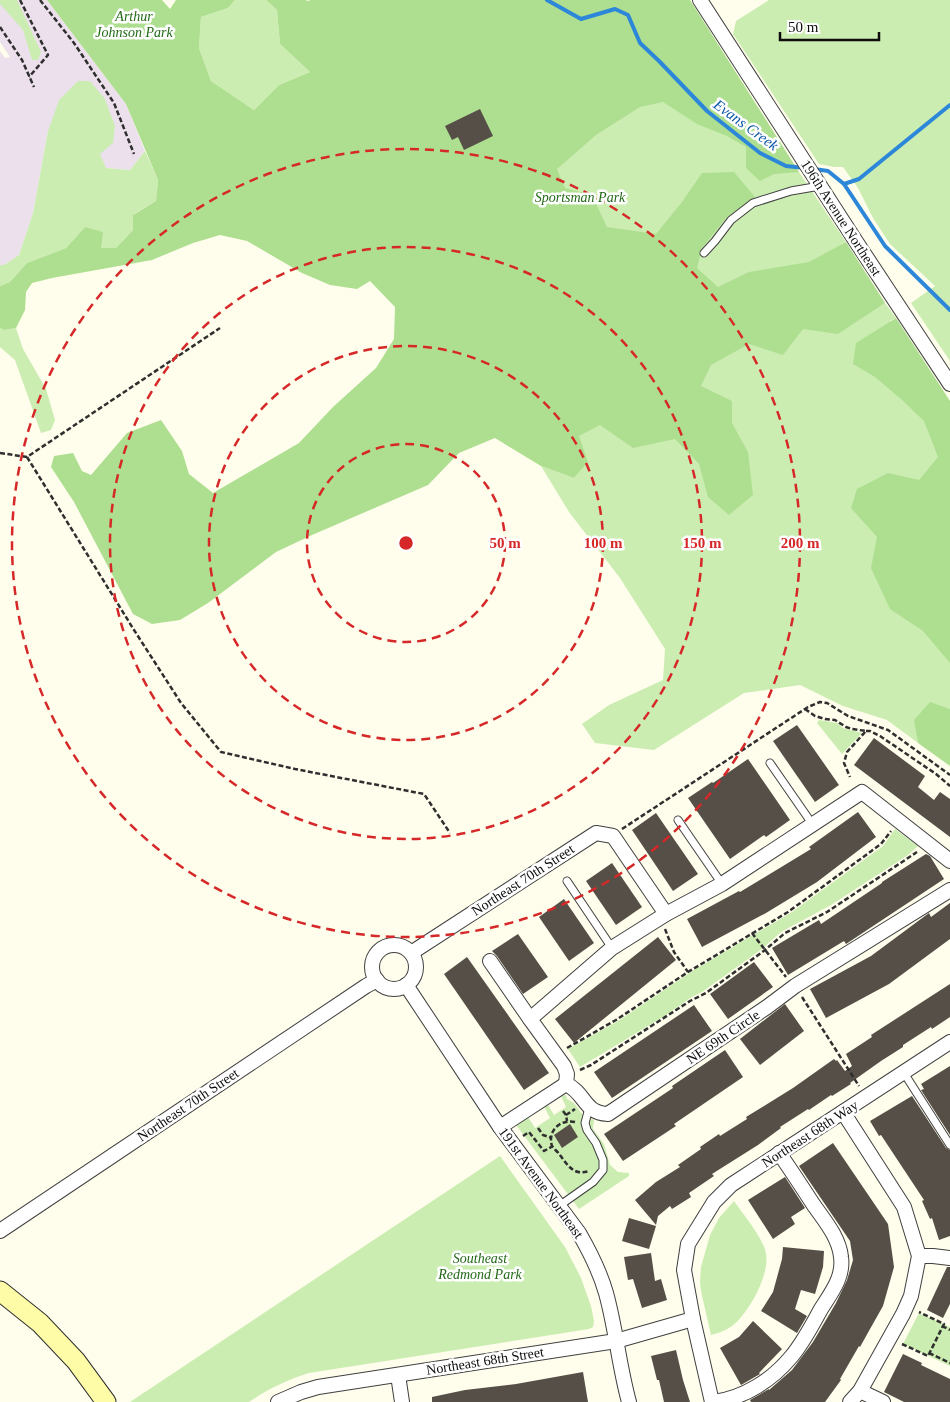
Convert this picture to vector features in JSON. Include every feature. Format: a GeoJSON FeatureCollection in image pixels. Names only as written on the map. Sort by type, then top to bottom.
{"type":"FeatureCollection","features":[{"type":"Feature","properties":{"kind":"street","name":"196th Avenue Northeast"},"geometry":{"type":"LineString","coordinates":[[700,0],[950,384]]}},
{"type":"Feature","properties":{"kind":"street"},"geometry":{"type":"LineString","coordinates":[[530,1019],[612,948],[662,917],[722,884],[862,792],[950,861]]}},
{"type":"Feature","properties":{"kind":"street","name":"Northeast 70th Street"},"geometry":{"type":"LineString","coordinates":[[411,953],[596,832],[616,833]]}},
{"type":"Feature","properties":{"kind":"street"},"geometry":{"type":"LineString","coordinates":[[616,833],[662,917]]}},
{"type":"Feature","properties":{"kind":"street","name":"NE 69th Circle"},"geometry":{"type":"LineString","coordinates":[[589,1108],[598,1114],[608,1114],[767,1007],[795,986],[950,890]]}},
{"type":"Feature","properties":{"kind":"street"},"geometry":{"type":"LineString","coordinates":[[394,945],[406,948],[411,953],[416,964],[416,970],[411,981],[402,987],[391,988],[377,980],[372,963],[378,952],[383,948],[394,945]]}},
{"type":"Feature","properties":{"kind":"street"},"geometry":{"type":"LineString","coordinates":[[490,961],[557,1054],[567,1074],[566,1084]]}},
{"type":"Feature","properties":{"kind":"street","name":"Northeast 70th Street"},"geometry":{"type":"LineString","coordinates":[[0,1231],[236,1072],[377,980]]}},
{"type":"Feature","properties":{"kind":"street","name":"191st Avenue Northeast"},"geometry":{"type":"LineString","coordinates":[[406,984],[500,1127],[579,1233],[596,1263],[606,1293],[628,1402]]}},
{"type":"Feature","properties":{"kind":"street","name":"Northeast 68th Way"},"geometry":{"type":"LineString","coordinates":[[693,1319],[684,1270],[688,1244],[714,1202],[730,1185],[950,1042]]}},
{"type":"Feature","properties":{"kind":"street"},"geometry":{"type":"LineString","coordinates":[[500,1127],[566,1084]]}},
{"type":"Feature","properties":{"kind":"street"},"geometry":{"type":"LineString","coordinates":[[566,1084],[577,1092],[589,1108]]}},
{"type":"Feature","properties":{"kind":"street"},"geometry":{"type":"LineString","coordinates":[[843,1112],[904,1207],[919,1256],[911,1296],[903,1314],[860,1391],[850,1402]]}},
{"type":"Feature","properties":{"kind":"street"},"geometry":{"type":"LineString","coordinates":[[693,1319],[713,1402],[727,1400],[757,1387],[773,1375],[790,1358],[799,1347],[834,1288],[841,1273],[842,1256],[835,1236],[780,1153]]}},
{"type":"Feature","properties":{"kind":"street"},"geometry":{"type":"LineString","coordinates":[[919,1256],[950,1258]]}},
{"type":"Feature","properties":{"kind":"street"},"geometry":{"type":"LineString","coordinates":[[0,1291],[40,1323],[76,1361],[106,1402]]}},
{"type":"Feature","properties":{"kind":"street","name":"Northeast 68th Street"},"geometry":{"type":"LineString","coordinates":[[278,1402],[318,1387],[616,1341],[693,1319]]}},
{"type":"Feature","properties":{"kind":"street"},"geometry":{"type":"LineString","coordinates":[[398,1375],[402,1402]]}},
{"type":"Feature","properties":{"kind":"street"},"geometry":{"type":"LineString","coordinates":[[860,1391],[883,1402]]}},
{"type":"Feature","properties":{"kind":"lane"},"geometry":{"type":"LineString","coordinates":[[704,253],[731,220],[753,203],[818,182]]}},
{"type":"Feature","properties":{"kind":"lane"},"geometry":{"type":"LineString","coordinates":[[770,762],[813,825]]}},
{"type":"Feature","properties":{"kind":"lane"},"geometry":{"type":"LineString","coordinates":[[678,820],[722,884]]}},
{"type":"Feature","properties":{"kind":"lane"},"geometry":{"type":"LineString","coordinates":[[567,881],[612,948]]}},
{"type":"Feature","properties":{"kind":"lane"},"geometry":{"type":"LineString","coordinates":[[904,1073],[950,1145]]}},
{"type":"Feature","properties":{"kind":"lane"},"geometry":{"type":"LineString","coordinates":[[559,1206],[593,1182],[603,1170],[603,1160],[585,1123],[589,1108]]}},
{"type":"Feature","properties":{"kind":"path"},"geometry":{"type":"LineString","coordinates":[[20,0],[48,55],[29,77]]}},
{"type":"Feature","properties":{"kind":"path"},"geometry":{"type":"LineString","coordinates":[[40,0],[74,43],[114,104],[134,154]]}},
{"type":"Feature","properties":{"kind":"path"},"geometry":{"type":"LineString","coordinates":[[0,27],[22,60],[34,87]]}},
{"type":"Feature","properties":{"kind":"path"},"geometry":{"type":"LineString","coordinates":[[0,453],[27,457],[220,328]]}},
{"type":"Feature","properties":{"kind":"path"},"geometry":{"type":"LineString","coordinates":[[27,457],[181,703],[221,752],[295,769],[424,794],[450,833]]}},
{"type":"Feature","properties":{"kind":"path"},"geometry":{"type":"LineString","coordinates":[[616,833],[805,709],[820,702],[827,703],[848,716],[888,730],[950,775]]}},
{"type":"Feature","properties":{"kind":"path"},"geometry":{"type":"LineString","coordinates":[[805,709],[815,716],[835,720],[852,729],[870,731],[880,736],[936,774],[950,786]]}},
{"type":"Feature","properties":{"kind":"path"},"geometry":{"type":"LineString","coordinates":[[850,777],[844,762],[847,752],[866,731]]}},
{"type":"Feature","properties":{"kind":"path"},"geometry":{"type":"LineString","coordinates":[[557,1054],[616,1020],[688,972],[788,912],[881,844],[899,820]]}},
{"type":"Feature","properties":{"kind":"path"},"geometry":{"type":"LineString","coordinates":[[580,1070],[591,1065],[690,1001],[706,993],[785,933],[827,912],[929,844]]}},
{"type":"Feature","properties":{"kind":"path"},"geometry":{"type":"LineString","coordinates":[[662,917],[674,952],[688,972]]}},
{"type":"Feature","properties":{"kind":"path"},"geometry":{"type":"LineString","coordinates":[[752,933],[783,974],[795,986],[859,1086]]}},
{"type":"Feature","properties":{"kind":"path"},"geometry":{"type":"LineString","coordinates":[[562,1112],[566,1115],[567,1121]]}},
{"type":"Feature","properties":{"kind":"path"},"geometry":{"type":"LineString","coordinates":[[587,1130],[577,1122],[567,1121],[560,1124],[554,1130],[552,1146],[570,1168],[576,1172],[585,1172],[597,1165],[603,1164]]}},
{"type":"Feature","properties":{"kind":"path"},"geometry":{"type":"LineString","coordinates":[[538,1128],[543,1135],[552,1138]]}},
{"type":"Feature","properties":{"kind":"path"},"geometry":{"type":"LineString","coordinates":[[522,1137],[529,1132],[544,1151],[552,1146]]}},
{"type":"Feature","properties":{"kind":"path"},"geometry":{"type":"LineString","coordinates":[[902,1344],[928,1356],[944,1324],[919,1312]]}},
{"type":"Feature","properties":{"kind":"path"},"geometry":{"type":"LineString","coordinates":[[942,1326],[950,1330]]}},
{"type":"Feature","properties":{"kind":"path"},"geometry":{"type":"LineString","coordinates":[[929,1353],[950,1363]]}},
{"type":"Feature","properties":{"kind":"shaded area"},"geometry":{"type":"Polygon","coordinates":[[[0,0],[47,0],[126,104],[145,151],[130,170],[106,168],[99,154],[48,131],[33,213],[19,255],[4,265],[0,265],[0,51],[5,58],[10,57],[0,42],[0,0]]]}},
{"type":"Feature","properties":{"kind":"green space"},"geometry":{"type":"Polygon","coordinates":[[[0,0],[17,0],[41,52],[38,60],[32,60],[23,30],[0,4],[0,0]]]}},
{"type":"Feature","properties":{"kind":"green space","name":"Arthur Johnson Park"},"geometry":{"type":"Polygon","coordinates":[[[47,0],[162,0],[170,9],[176,0],[235,0],[228,8],[201,17],[199,48],[211,81],[254,110],[279,85],[310,72],[280,44],[277,10],[266,0],[690,0],[799,172],[774,174],[760,181],[746,168],[746,147],[727,136],[697,124],[663,102],[640,107],[596,135],[557,169],[565,188],[592,195],[607,227],[656,234],[702,173],[734,172],[755,197],[726,218],[702,248],[697,268],[718,287],[749,272],[809,262],[846,242],[885,303],[838,334],[803,329],[783,355],[749,344],[711,365],[701,386],[732,401],[732,423],[748,452],[753,495],[729,515],[708,497],[699,464],[675,439],[633,448],[600,425],[579,436],[588,462],[574,478],[541,466],[495,438],[459,453],[428,485],[276,552],[208,603],[180,620],[152,624],[133,614],[74,502],[51,467],[54,456],[73,453],[82,471],[91,475],[127,433],[161,420],[182,451],[189,474],[213,493],[299,443],[333,407],[376,368],[394,339],[395,307],[370,281],[357,289],[330,285],[302,273],[247,241],[220,235],[193,243],[152,260],[32,283],[26,292],[25,310],[16,328],[4,330],[0,328],[0,286],[10,282],[27,263],[66,248],[85,227],[103,232],[101,248],[116,248],[133,230],[133,215],[156,201],[158,180],[126,104],[47,0]]]}},
{"type":"Feature","properties":{"kind":"green space"},"geometry":{"type":"Polygon","coordinates":[[[235,0],[266,0],[277,10],[280,44],[310,72],[279,85],[254,110],[211,81],[199,48],[201,17],[228,8],[235,0]]]}},
{"type":"Feature","properties":{"kind":"green space","name":"Sportsman Park"},"geometry":{"type":"Polygon","coordinates":[[[688,0],[796,172],[799,172],[846,242],[842,244],[880,306],[885,303],[896,318],[890,321],[950,402],[950,761],[917,737],[918,743],[887,720],[843,706],[800,685],[744,693],[654,750],[595,743],[582,724],[609,705],[663,680],[665,649],[620,578],[569,512],[541,466],[574,478],[581,470],[409,310],[201,149],[232,128],[688,0]]]}},
{"type":"Feature","properties":{"kind":"green space"},"geometry":{"type":"Polygon","coordinates":[[[769,0],[950,0],[950,361],[911,303],[935,286],[890,244],[873,218],[858,188],[843,167],[819,164],[733,34],[736,21],[769,0]]]}},
{"type":"Feature","properties":{"kind":"green space"},"geometry":{"type":"Polygon","coordinates":[[[78,81],[90,81],[105,99],[115,126],[113,143],[100,154],[106,168],[130,170],[145,151],[158,180],[156,201],[134,214],[133,230],[116,248],[101,248],[85,227],[66,248],[27,263],[10,282],[0,286],[0,265],[4,265],[19,255],[33,213],[48,131],[59,100],[78,81]]]}},
{"type":"Feature","properties":{"kind":"green space"},"geometry":{"type":"Polygon","coordinates":[[[896,318],[950,401],[950,663],[923,631],[890,609],[871,568],[877,537],[851,508],[857,489],[888,473],[919,480],[938,457],[924,421],[875,377],[853,364],[856,343],[896,318]]]}},
{"type":"Feature","properties":{"kind":"green space"},"geometry":{"type":"Polygon","coordinates":[[[0,328],[4,330],[16,328],[23,349],[46,389],[55,420],[51,430],[41,433],[15,360],[0,347],[0,328]]]}},
{"type":"Feature","properties":{"kind":"green space"},"geometry":{"type":"Polygon","coordinates":[[[930,702],[950,709],[950,766],[918,743],[914,720],[930,702]]]}},
{"type":"Feature","properties":{"kind":"green space"},"geometry":{"type":"Polygon","coordinates":[[[819,720],[837,723],[843,728],[862,733],[842,754],[817,723],[819,720]]]}},
{"type":"Feature","properties":{"kind":"green space"},"geometry":{"type":"Polygon","coordinates":[[[895,829],[918,846],[908,855],[831,905],[781,932],[762,949],[702,992],[580,1067],[568,1049],[618,1021],[694,970],[792,912],[883,846],[895,829]]]}},
{"type":"Feature","properties":{"kind":"green space"},"geometry":{"type":"Polygon","coordinates":[[[566,1095],[567,1099],[574,1103],[582,1114],[594,1120],[593,1129],[604,1144],[610,1165],[618,1172],[629,1173],[629,1176],[579,1209],[516,1125],[528,1117],[535,1128],[550,1118],[544,1106],[548,1105],[554,1115],[566,1107],[561,1096],[566,1095]]]}},
{"type":"Feature","properties":{"kind":"green space","name":"Southeast Redmond Park"},"geometry":{"type":"Polygon","coordinates":[[[500,1156],[565,1247],[581,1278],[591,1306],[594,1321],[593,1327],[309,1373],[278,1385],[249,1402],[130,1402],[500,1156]]]}},
{"type":"Feature","properties":{"kind":"green space"},"geometry":{"type":"Polygon","coordinates":[[[734,1201],[761,1241],[766,1254],[765,1272],[745,1313],[732,1326],[711,1335],[701,1291],[701,1267],[710,1235],[719,1218],[734,1201]]]}},
{"type":"Feature","properties":{"kind":"green space"},"geometry":{"type":"Polygon","coordinates":[[[919,1313],[950,1327],[950,1366],[903,1344],[919,1313]]]}},
{"type":"Feature","properties":{"kind":"building"},"geometry":{"type":"Polygon","coordinates":[[[480,109],[493,136],[464,150],[458,137],[452,140],[445,126],[480,109]]]}},
{"type":"Feature","properties":{"kind":"building"},"geometry":{"type":"Polygon","coordinates":[[[797,725],[839,785],[815,802],[773,741],[797,725]]]}},
{"type":"Feature","properties":{"kind":"building"},"geometry":{"type":"Polygon","coordinates":[[[874,738],[925,776],[918,787],[934,800],[940,792],[950,799],[950,837],[854,765],[874,738]]]}},
{"type":"Feature","properties":{"kind":"building"},"geometry":{"type":"Polygon","coordinates":[[[748,759],[790,820],[766,837],[764,835],[730,859],[688,798],[748,759]]]}},
{"type":"Feature","properties":{"kind":"building"},"geometry":{"type":"Polygon","coordinates":[[[858,812],[876,837],[817,882],[766,913],[702,947],[687,919],[740,892],[811,849],[809,847],[858,812]]]}},
{"type":"Feature","properties":{"kind":"building"},"geometry":{"type":"Polygon","coordinates":[[[656,813],[698,874],[673,891],[632,830],[656,813]]]}},
{"type":"Feature","properties":{"kind":"building"},"geometry":{"type":"Polygon","coordinates":[[[926,854],[930,856],[944,879],[846,944],[844,941],[788,975],[772,948],[819,920],[821,924],[926,854]]]}},
{"type":"Feature","properties":{"kind":"building"},"geometry":{"type":"Polygon","coordinates":[[[612,863],[642,907],[616,925],[586,881],[612,863]]]}},
{"type":"Feature","properties":{"kind":"building"},"geometry":{"type":"Polygon","coordinates":[[[564,899],[594,943],[569,961],[539,917],[564,899]]]}},
{"type":"Feature","properties":{"kind":"building"},"geometry":{"type":"Polygon","coordinates":[[[950,903],[950,939],[889,984],[826,1018],[810,989],[871,956],[929,913],[931,917],[950,903]]]}},
{"type":"Feature","properties":{"kind":"building"},"geometry":{"type":"Polygon","coordinates":[[[518,934],[548,977],[523,994],[492,951],[518,934]]]}},
{"type":"Feature","properties":{"kind":"building"},"geometry":{"type":"Polygon","coordinates":[[[658,937],[676,960],[574,1043],[555,1019],[658,937]]]}},
{"type":"Feature","properties":{"kind":"building"},"geometry":{"type":"Polygon","coordinates":[[[467,957],[549,1073],[524,1090],[444,974],[467,957]]]}},
{"type":"Feature","properties":{"kind":"building"},"geometry":{"type":"Polygon","coordinates":[[[754,962],[773,987],[728,1019],[710,994],[754,962]]]}},
{"type":"Feature","properties":{"kind":"building"},"geometry":{"type":"Polygon","coordinates":[[[950,984],[950,1017],[903,1045],[903,1047],[851,1084],[780,1127],[758,1145],[712,1174],[714,1176],[689,1193],[691,1197],[672,1209],[670,1206],[658,1216],[656,1225],[635,1200],[656,1182],[680,1167],[678,1165],[701,1149],[700,1147],[747,1119],[746,1117],[793,1088],[834,1059],[837,1060],[845,1071],[852,1066],[846,1054],[872,1037],[871,1035],[950,984]]]}},
{"type":"Feature","properties":{"kind":"building"},"geometry":{"type":"Polygon","coordinates":[[[785,1004],[804,1031],[760,1065],[740,1039],[785,1004]]]}},
{"type":"Feature","properties":{"kind":"building"},"geometry":{"type":"Polygon","coordinates":[[[694,1005],[712,1031],[612,1098],[594,1072],[694,1005]]]}},
{"type":"Feature","properties":{"kind":"building"},"geometry":{"type":"Polygon","coordinates":[[[725,1050],[743,1077],[674,1124],[676,1126],[623,1161],[604,1134],[673,1088],[672,1086],[725,1050]]]}},
{"type":"Feature","properties":{"kind":"building"},"geometry":{"type":"Polygon","coordinates":[[[950,1066],[950,1135],[921,1090],[924,1089],[921,1084],[950,1066]]]}},
{"type":"Feature","properties":{"kind":"building"},"geometry":{"type":"Polygon","coordinates":[[[912,1096],[946,1148],[950,1150],[950,1236],[939,1240],[932,1218],[930,1219],[922,1201],[924,1200],[870,1121],[912,1096]]]}},
{"type":"Feature","properties":{"kind":"building"},"geometry":{"type":"Polygon","coordinates":[[[570,1124],[578,1137],[562,1148],[554,1135],[570,1124]]]}},
{"type":"Feature","properties":{"kind":"building"},"geometry":{"type":"Polygon","coordinates":[[[833,1143],[888,1224],[894,1267],[883,1306],[841,1380],[825,1402],[751,1402],[750,1400],[769,1390],[792,1370],[813,1342],[847,1280],[853,1260],[850,1241],[799,1166],[833,1143]]]}},
{"type":"Feature","properties":{"kind":"building"},"geometry":{"type":"Polygon","coordinates":[[[785,1177],[805,1208],[791,1217],[795,1224],[773,1239],[748,1200],[785,1177]]]}},
{"type":"Feature","properties":{"kind":"building"},"geometry":{"type":"Polygon","coordinates":[[[629,1218],[656,1226],[649,1249],[622,1241],[629,1218]]]}},
{"type":"Feature","properties":{"kind":"building"},"geometry":{"type":"Polygon","coordinates":[[[783,1247],[824,1251],[823,1267],[815,1294],[801,1290],[795,1309],[807,1316],[797,1333],[761,1311],[773,1292],[782,1259],[783,1247]]]}},
{"type":"Feature","properties":{"kind":"building"},"geometry":{"type":"Polygon","coordinates":[[[651,1253],[655,1281],[661,1279],[667,1300],[642,1308],[633,1279],[628,1280],[624,1257],[651,1253]]]}},
{"type":"Feature","properties":{"kind":"building"},"geometry":{"type":"Polygon","coordinates":[[[947,1267],[950,1267],[950,1304],[943,1318],[927,1310],[947,1267]]]}},
{"type":"Feature","properties":{"kind":"building"},"geometry":{"type":"Polygon","coordinates":[[[753,1321],[782,1349],[760,1374],[741,1385],[720,1348],[739,1337],[753,1321]]]}},
{"type":"Feature","properties":{"kind":"building"},"geometry":{"type":"Polygon","coordinates":[[[676,1350],[690,1402],[664,1402],[659,1380],[657,1380],[651,1356],[676,1350]]]}},
{"type":"Feature","properties":{"kind":"building"},"geometry":{"type":"Polygon","coordinates":[[[903,1354],[950,1379],[950,1402],[904,1402],[884,1392],[903,1354]]]}},
{"type":"Feature","properties":{"kind":"building"},"geometry":{"type":"Polygon","coordinates":[[[583,1372],[588,1402],[432,1402],[432,1397],[465,1390],[516,1384],[583,1372]]]}},
{"type":"Feature","properties":{"kind":"waterway","name":"Evans Creek"},"geometry":{"type":"LineString","coordinates":[[547,0],[581,19],[615,9],[628,15],[640,43],[707,111],[760,153],[786,166],[805,168]]}},
{"type":"Feature","properties":{"kind":"waterway"},"geometry":{"type":"LineString","coordinates":[[844,184],[859,179],[950,105]]}},
{"type":"Feature","properties":{"kind":"waterway","name":"Evans Creek"},"geometry":{"type":"LineString","coordinates":[[814,169],[828,171],[844,184],[885,246],[950,310]]}}]}
